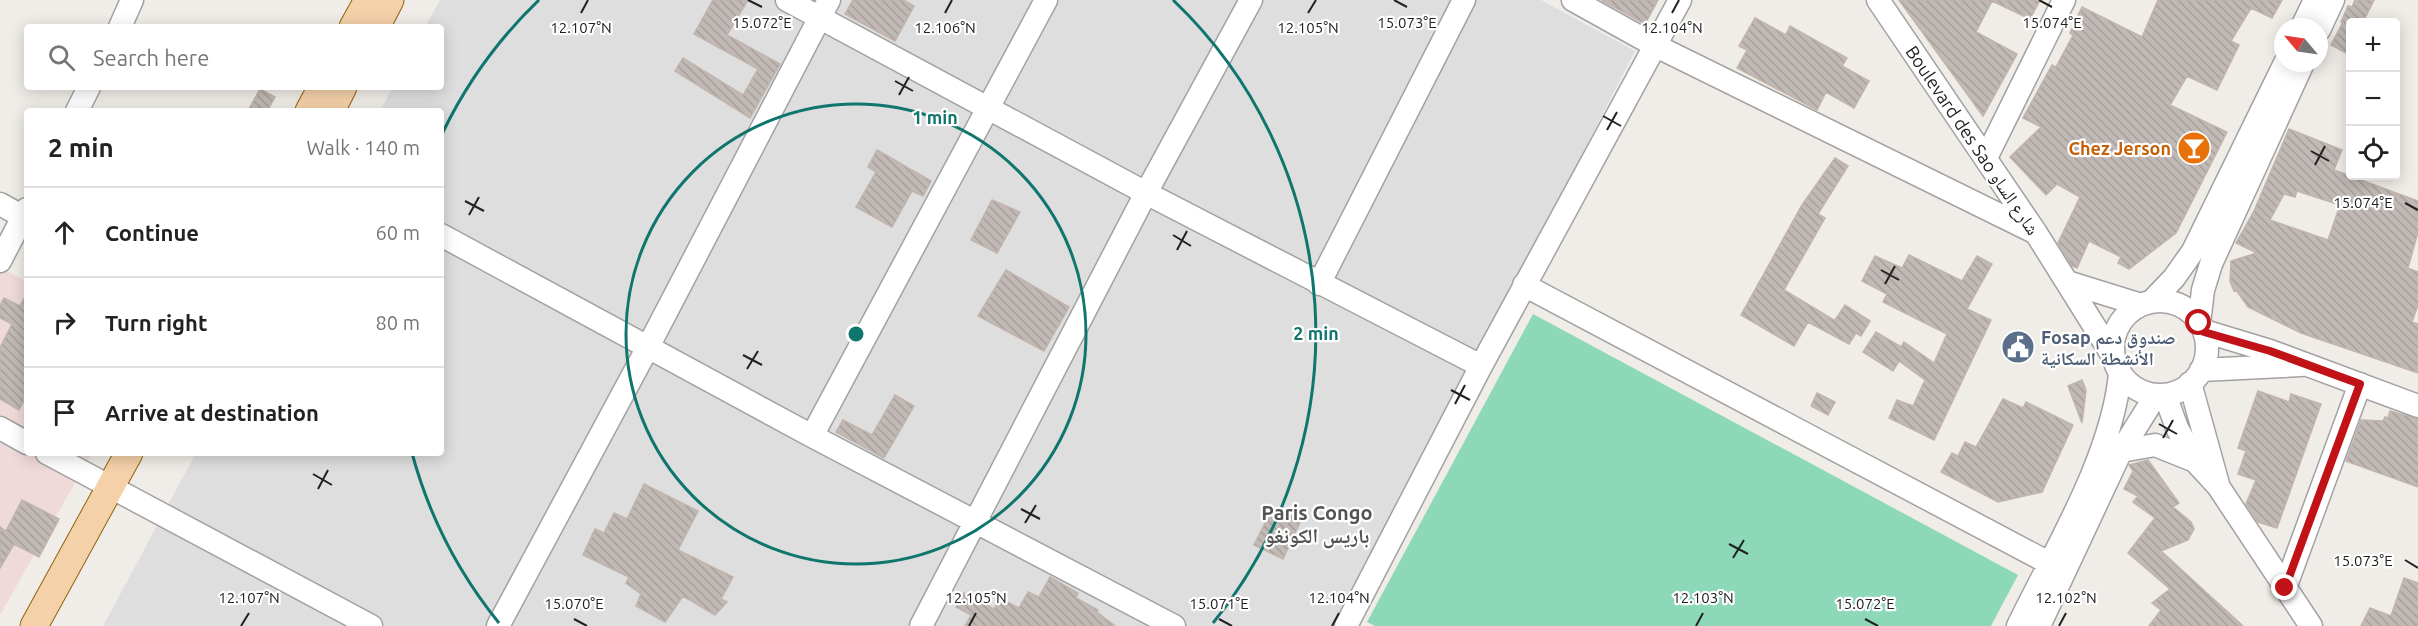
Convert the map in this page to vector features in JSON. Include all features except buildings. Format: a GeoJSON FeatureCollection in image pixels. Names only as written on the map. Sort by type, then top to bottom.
{"type":"FeatureCollection","features":[{"type":"Feature","properties":{"kind":"main road"},"geometry":{"type":"LineString","coordinates":[[355,24],[368,0]]}},
{"type":"Feature","properties":{"kind":"main road"},"geometry":{"type":"LineString","coordinates":[[378,24],[390,0]]}},
{"type":"Feature","properties":{"kind":"main road"},"geometry":{"type":"LineString","coordinates":[[311,108],[320,90]]}},
{"type":"Feature","properties":{"kind":"main road"},"geometry":{"type":"LineString","coordinates":[[332,108],[341,90]]}},
{"type":"Feature","properties":{"kind":"main road"},"geometry":{"type":"LineString","coordinates":[[55,626],[118,491],[128,456]]}},
{"type":"Feature","properties":{"kind":"main road"},"geometry":{"type":"LineString","coordinates":[[34,626],[118,491],[146,456]]}},
{"type":"Feature","properties":{"kind":"street"},"geometry":{"type":"LineString","coordinates":[[121,24],[132,0]]}},
{"type":"Feature","properties":{"kind":"street"},"geometry":{"type":"LineString","coordinates":[[787,0],[824,9],[989,107],[1146,193],[1481,366]]}},
{"type":"Feature","properties":{"kind":"street"},"geometry":{"type":"LineString","coordinates":[[812,436],[1046,0]]}},
{"type":"Feature","properties":{"kind":"street"},"geometry":{"type":"LineString","coordinates":[[921,626],[1146,193],[1251,0]]}},
{"type":"Feature","properties":{"kind":"street"},"geometry":{"type":"LineString","coordinates":[[1319,284],[1464,0]]}},
{"type":"Feature","properties":{"kind":"street"},"geometry":{"type":"LineString","coordinates":[[1573,0],[1653,45],[2036,233]]}},
{"type":"Feature","properties":{"kind":"street"},"geometry":{"type":"LineString","coordinates":[[1346,626],[1524,285],[1653,45],[1680,0]]}},
{"type":"Feature","properties":{"kind":"street","name":"Boulevard des Sao شارع الساو"},"geometry":{"type":"LineString","coordinates":[[1878,0],[2036,233],[2117,365]]}},
{"type":"Feature","properties":{"kind":"street"},"geometry":{"type":"LineString","coordinates":[[1986,158],[2064,0]]}},
{"type":"Feature","properties":{"kind":"street"},"geometry":{"type":"LineString","coordinates":[[2306,18],[2315,0]]}},
{"type":"Feature","properties":{"kind":"street"},"geometry":{"type":"LineString","coordinates":[[2325,18],[2333,0]]}},
{"type":"Feature","properties":{"kind":"street"},"geometry":{"type":"LineString","coordinates":[[498,626],[648,347],[824,9]]}},
{"type":"Feature","properties":{"kind":"street"},"geometry":{"type":"LineString","coordinates":[[2039,626],[2056,568],[2106,439],[2116,406],[2117,365],[2113,340],[2118,326],[2128,313],[2146,303],[2174,278],[2193,251],[2281,72]]}},
{"type":"Feature","properties":{"kind":"street"},"geometry":{"type":"LineString","coordinates":[[2117,365],[2136,389],[2160,395],[2178,391],[2195,377],[2205,358],[2201,327],[2203,290],[2211,264],[2300,72]]}},
{"type":"Feature","properties":{"kind":"street"},"geometry":{"type":"LineString","coordinates":[[78,108],[88,90]]}},
{"type":"Feature","properties":{"kind":"street"},"geometry":{"type":"LineString","coordinates":[[0,204],[20,224],[0,261]]}},
{"type":"Feature","properties":{"kind":"street"},"geometry":{"type":"LineString","coordinates":[[444,237],[812,436],[1174,626]]}},
{"type":"Feature","properties":{"kind":"street"},"geometry":{"type":"LineString","coordinates":[[2067,282],[2146,303],[2173,303],[2184,307],[2201,327],[2418,406]]}},
{"type":"Feature","properties":{"kind":"street"},"geometry":{"type":"LineString","coordinates":[[1524,285],[2056,568]]}},
{"type":"Feature","properties":{"kind":"street"},"geometry":{"type":"LineString","coordinates":[[2195,377],[2304,365]]}},
{"type":"Feature","properties":{"kind":"street"},"geometry":{"type":"LineString","coordinates":[[2195,377],[2218,486]]}},
{"type":"Feature","properties":{"kind":"street"},"geometry":{"type":"LineString","coordinates":[[2285,588],[2360,384]]}},
{"type":"Feature","properties":{"kind":"street"},"geometry":{"type":"LineString","coordinates":[[2019,626],[2056,568],[2121,451],[2160,395]]}},
{"type":"Feature","properties":{"kind":"street"},"geometry":{"type":"LineString","coordinates":[[2160,395],[2195,461],[2218,486],[2311,626]]}},
{"type":"Feature","properties":{"kind":"street"},"geometry":{"type":"LineString","coordinates":[[0,428],[24,440]]}},
{"type":"Feature","properties":{"kind":"street"},"geometry":{"type":"LineString","coordinates":[[2121,451],[2155,445],[2195,461]]}},
{"type":"Feature","properties":{"kind":"street"},"geometry":{"type":"LineString","coordinates":[[52,456],[371,626]]}},
{"type":"Feature","properties":{"kind":"shaded area"},"geometry":{"type":"Polygon","coordinates":[[[440,0],[1541,0],[1635,51],[1461,390],[1332,626],[103,626],[194,456],[444,456],[444,108],[382,108],[391,90],[444,90],[444,24],[427,24],[440,0]]]}},
{"type":"Feature","properties":{"kind":"shaded area"},"geometry":{"type":"Polygon","coordinates":[[[0,267],[24,280],[24,456],[90,456],[0,615],[0,267]]]}},
{"type":"Feature","properties":{"kind":"green space"},"geometry":{"type":"Polygon","coordinates":[[[1533,314],[2018,575],[1991,626],[1375,626],[1367,622],[1533,314]]]}},
{"type":"Feature","properties":{"kind":"place","name":"Chez Jerson"},"geometry":{"type":"Point","coordinates":[2194,148]}},
{"type":"Feature","properties":{"kind":"place","name":"Fosap صندوق دعم الأنشطة السكانية"},"geometry":{"type":"Point","coordinates":[2018,347]}},
{"type":"Feature","properties":{"kind":"district","name":"Paris Congo باريس الكونغو"},"geometry":{"type":"Point","coordinates":[1317,524]}},
{"type":"Feature","properties":{"kind":"route"},"geometry":{"type":"LineString","coordinates":[[2199,323],[2204,332],[2270,351],[2360,384],[2285,588]]}}]}
